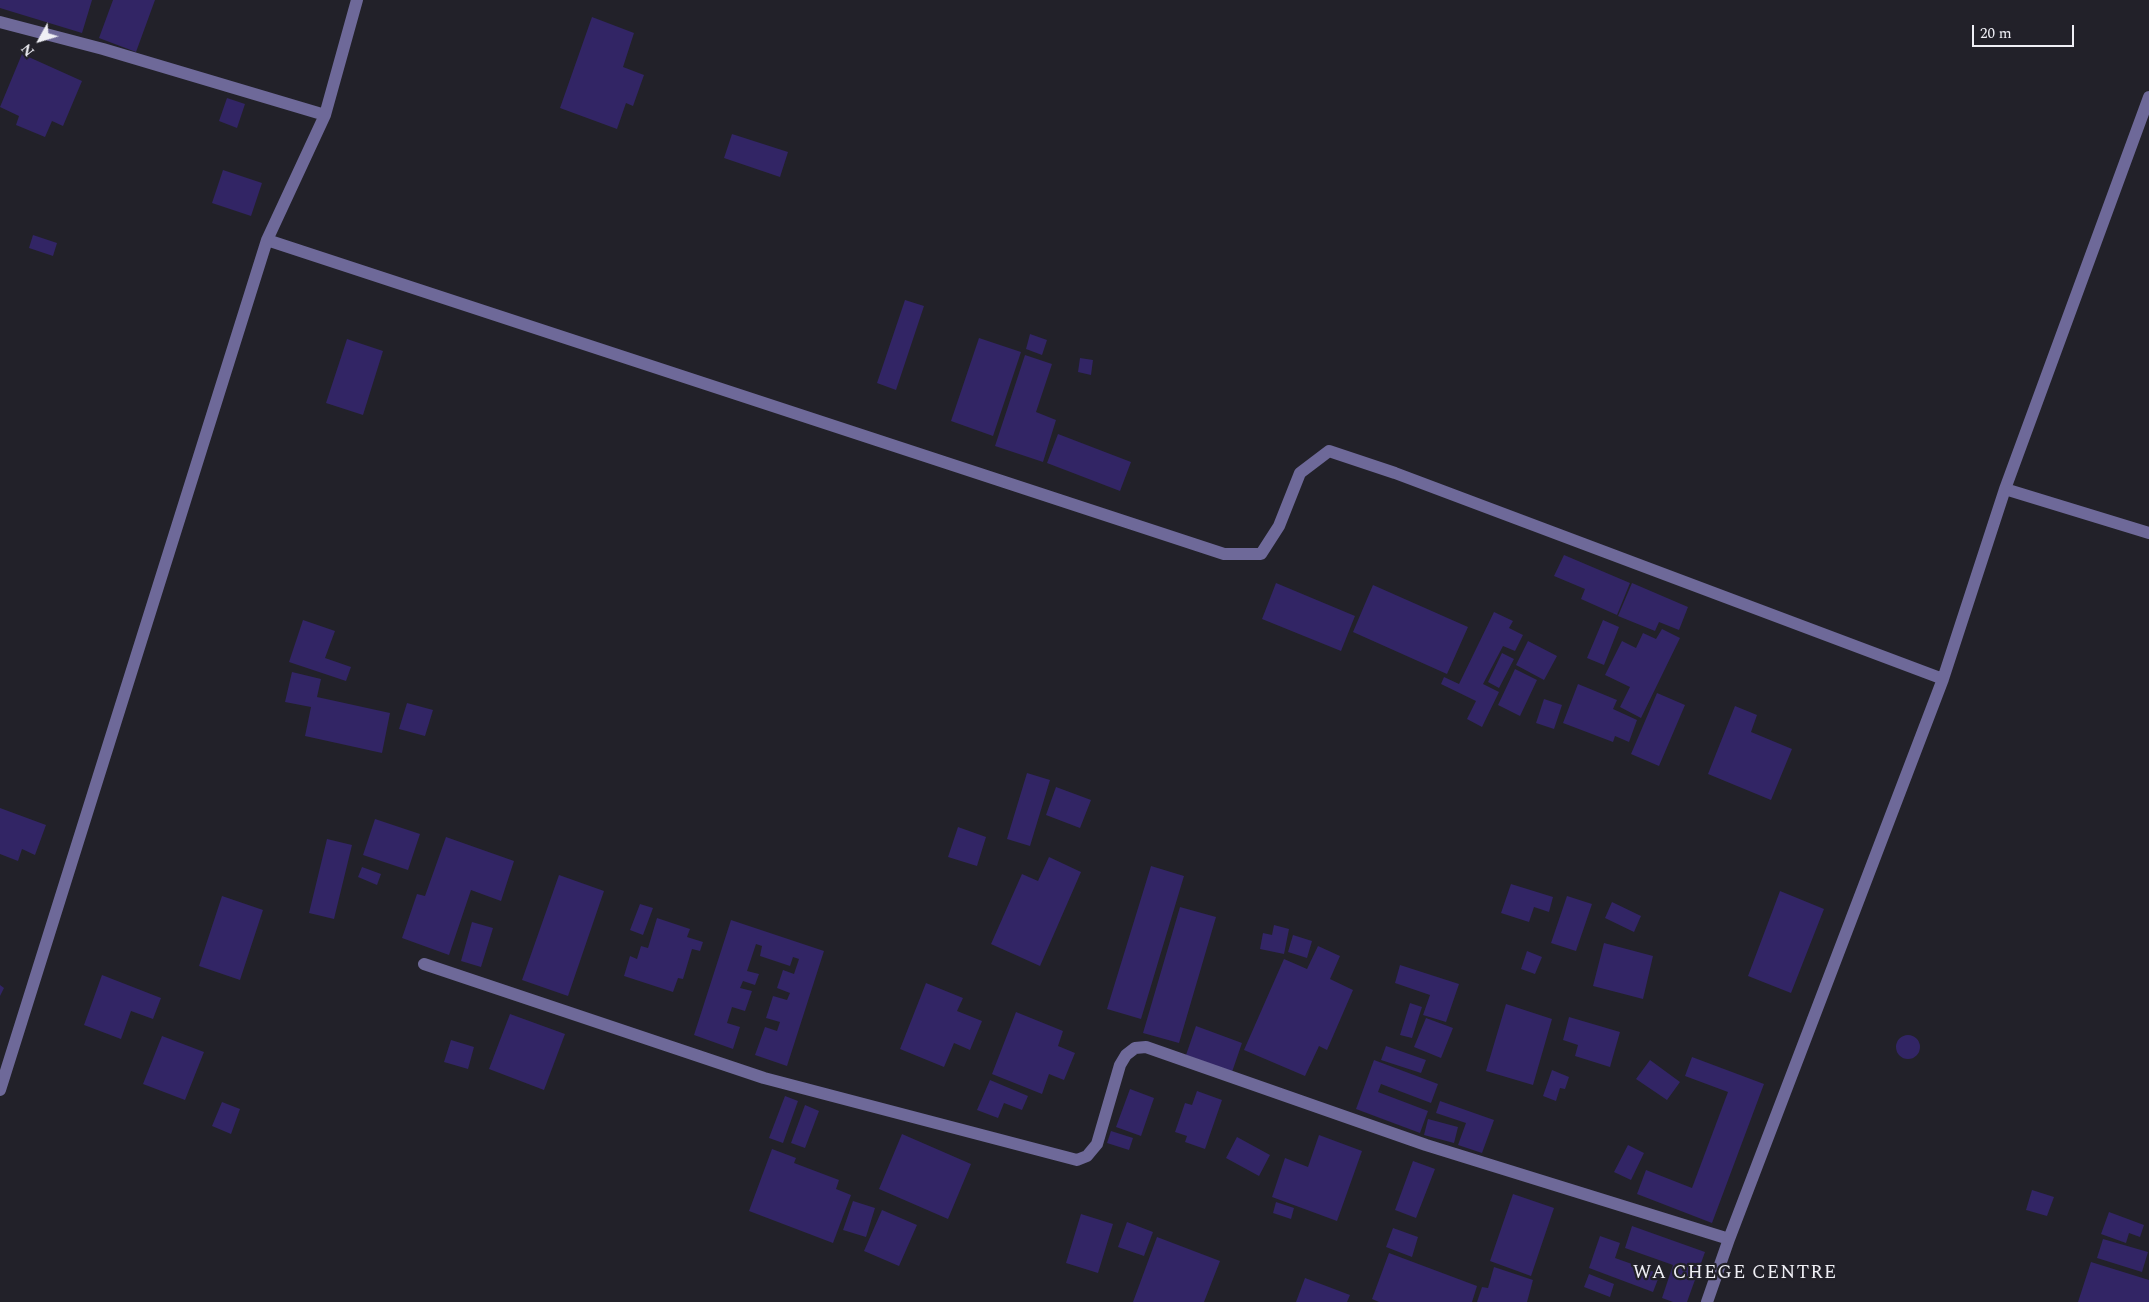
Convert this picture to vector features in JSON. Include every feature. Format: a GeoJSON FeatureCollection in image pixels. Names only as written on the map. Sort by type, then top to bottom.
{"type":"FeatureCollection","features":[{"type":"Feature","properties":{"kind":"street"},"geometry":{"type":"LineString","coordinates":[[0,1090],[267,240],[325,115],[357,0]]}},
{"type":"Feature","properties":{"kind":"street"},"geometry":{"type":"LineString","coordinates":[[0,22],[104,49],[325,115]]}},
{"type":"Feature","properties":{"kind":"street"},"geometry":{"type":"LineString","coordinates":[[1707,1302],[1729,1239],[1943,679],[2005,489],[2149,97]]}},
{"type":"Feature","properties":{"kind":"street"},"geometry":{"type":"LineString","coordinates":[[267,240],[1224,554],[1261,554],[1279,526],[1300,473],[1329,451],[1395,473],[1943,679]]}},
{"type":"Feature","properties":{"kind":"street"},"geometry":{"type":"LineString","coordinates":[[2005,489],[2149,533]]}},
{"type":"Feature","properties":{"kind":"street"},"geometry":{"type":"LineString","coordinates":[[424,964],[764,1078],[1076,1160],[1087,1156],[1097,1144],[1120,1064],[1126,1055],[1135,1048],[1146,1047],[1426,1145],[1729,1239]]}},
{"type":"Feature","properties":{"kind":"building"},"geometry":{"type":"Polygon","coordinates":[[[0,0],[92,0],[82,33],[0,8],[0,0]]]}},
{"type":"Feature","properties":{"kind":"building"},"geometry":{"type":"Polygon","coordinates":[[[113,0],[155,0],[136,52],[99,38],[113,0]]]}},
{"type":"Feature","properties":{"kind":"building"},"geometry":{"type":"Polygon","coordinates":[[[592,17],[634,33],[623,67],[644,75],[633,106],[626,103],[617,129],[560,108],[592,17]]]}},
{"type":"Feature","properties":{"kind":"building"},"geometry":{"type":"Polygon","coordinates":[[[22,54],[82,81],[63,126],[52,121],[45,137],[16,125],[19,116],[0,107],[22,54]]]}},
{"type":"Feature","properties":{"kind":"building"},"geometry":{"type":"Polygon","coordinates":[[[227,98],[245,104],[237,128],[219,121],[227,98]]]}},
{"type":"Feature","properties":{"kind":"building"},"geometry":{"type":"Polygon","coordinates":[[[732,134],[788,152],[780,177],[724,158],[732,134]]]}},
{"type":"Feature","properties":{"kind":"building"},"geometry":{"type":"Polygon","coordinates":[[[223,170],[262,183],[251,216],[212,203],[223,170]]]}},
{"type":"Feature","properties":{"kind":"building"},"geometry":{"type":"Polygon","coordinates":[[[33,235],[57,243],[53,256],[29,248],[33,235]]]}},
{"type":"Feature","properties":{"kind":"building"},"geometry":{"type":"Polygon","coordinates":[[[905,300],[924,306],[896,390],[877,383],[905,300]]]}},
{"type":"Feature","properties":{"kind":"building"},"geometry":{"type":"Polygon","coordinates":[[[1030,334],[1047,340],[1042,355],[1026,349],[1030,334]]]}},
{"type":"Feature","properties":{"kind":"building"},"geometry":{"type":"Polygon","coordinates":[[[979,338],[1021,352],[993,436],[951,421],[979,338]]]}},
{"type":"Feature","properties":{"kind":"building"},"geometry":{"type":"Polygon","coordinates":[[[347,339],[383,351],[363,415],[326,403],[347,339]]]}},
{"type":"Feature","properties":{"kind":"building"},"geometry":{"type":"Polygon","coordinates":[[[1025,355],[1052,364],[1036,412],[1056,420],[1043,462],[995,446],[1025,355]]]}},
{"type":"Feature","properties":{"kind":"building"},"geometry":{"type":"Polygon","coordinates":[[[1080,358],[1093,360],[1091,375],[1078,372],[1080,358]]]}},
{"type":"Feature","properties":{"kind":"building"},"geometry":{"type":"Polygon","coordinates":[[[1058,434],[1131,462],[1120,491],[1047,463],[1058,434]]]}},
{"type":"Feature","properties":{"kind":"building"},"geometry":{"type":"Polygon","coordinates":[[[1564,555],[1630,583],[1617,615],[1581,599],[1585,589],[1554,576],[1564,555]]]}},
{"type":"Feature","properties":{"kind":"building"},"geometry":{"type":"Polygon","coordinates":[[[1276,583],[1355,616],[1341,651],[1262,619],[1276,583]]]}},
{"type":"Feature","properties":{"kind":"building"},"geometry":{"type":"Polygon","coordinates":[[[1632,583],[1688,607],[1679,630],[1659,622],[1655,631],[1618,616],[1632,583]]]}},
{"type":"Feature","properties":{"kind":"building"},"geometry":{"type":"Polygon","coordinates":[[[1373,585],[1468,627],[1447,674],[1353,632],[1373,585]]]}},
{"type":"Feature","properties":{"kind":"building"},"geometry":{"type":"Polygon","coordinates":[[[1494,612],[1513,621],[1509,628],[1523,635],[1515,651],[1503,646],[1483,684],[1499,692],[1482,727],[1467,719],[1476,701],[1441,684],[1444,677],[1459,684],[1494,612]]]}},
{"type":"Feature","properties":{"kind":"building"},"geometry":{"type":"Polygon","coordinates":[[[303,620],[335,631],[325,658],[351,667],[346,681],[289,662],[303,620]]]}},
{"type":"Feature","properties":{"kind":"building"},"geometry":{"type":"Polygon","coordinates":[[[1603,620],[1619,627],[1604,665],[1587,658],[1603,620]]]}},
{"type":"Feature","properties":{"kind":"building"},"geometry":{"type":"Polygon","coordinates":[[[1662,629],[1680,638],[1641,718],[1620,707],[1630,687],[1605,675],[1622,641],[1636,648],[1643,633],[1656,639],[1662,629]]]}},
{"type":"Feature","properties":{"kind":"building"},"geometry":{"type":"Polygon","coordinates":[[[1528,641],[1557,656],[1544,680],[1516,665],[1528,641]]]}},
{"type":"Feature","properties":{"kind":"building"},"geometry":{"type":"Polygon","coordinates":[[[1502,653],[1514,659],[1499,688],[1488,682],[1502,653]]]}},
{"type":"Feature","properties":{"kind":"building"},"geometry":{"type":"Polygon","coordinates":[[[1515,669],[1537,680],[1520,716],[1498,705],[1515,669]]]}},
{"type":"Feature","properties":{"kind":"building"},"geometry":{"type":"Polygon","coordinates":[[[292,672],[321,679],[317,697],[390,713],[382,753],[305,736],[311,707],[285,702],[292,672]]]}},
{"type":"Feature","properties":{"kind":"building"},"geometry":{"type":"Polygon","coordinates":[[[1578,684],[1617,700],[1613,709],[1637,720],[1629,742],[1615,736],[1613,742],[1563,723],[1578,684]]]}},
{"type":"Feature","properties":{"kind":"building"},"geometry":{"type":"Polygon","coordinates":[[[1657,693],[1685,705],[1659,766],[1631,754],[1657,693]]]}},
{"type":"Feature","properties":{"kind":"building"},"geometry":{"type":"Polygon","coordinates":[[[1544,699],[1562,705],[1554,729],[1536,723],[1544,699]]]}},
{"type":"Feature","properties":{"kind":"building"},"geometry":{"type":"Polygon","coordinates":[[[407,703],[433,710],[425,736],[399,729],[407,703]]]}},
{"type":"Feature","properties":{"kind":"building"},"geometry":{"type":"Polygon","coordinates":[[[1735,706],[1757,715],[1751,732],[1792,749],[1771,800],[1708,774],[1735,706]]]}},
{"type":"Feature","properties":{"kind":"building"},"geometry":{"type":"Polygon","coordinates":[[[1027,773],[1050,780],[1030,846],[1007,839],[1027,773]]]}},
{"type":"Feature","properties":{"kind":"building"},"geometry":{"type":"Polygon","coordinates":[[[1056,787],[1091,800],[1080,828],[1046,815],[1056,787]]]}},
{"type":"Feature","properties":{"kind":"building"},"geometry":{"type":"Polygon","coordinates":[[[0,808],[46,825],[35,855],[22,849],[18,861],[0,854],[0,808]]]}},
{"type":"Feature","properties":{"kind":"building"},"geometry":{"type":"Polygon","coordinates":[[[375,819],[420,834],[408,870],[363,855],[375,819]]]}},
{"type":"Feature","properties":{"kind":"building"},"geometry":{"type":"Polygon","coordinates":[[[958,827],[986,837],[977,866],[948,857],[958,827]]]}},
{"type":"Feature","properties":{"kind":"building"},"geometry":{"type":"Polygon","coordinates":[[[446,837],[514,861],[501,901],[471,890],[449,955],[402,938],[417,894],[425,896],[446,837]]]}},
{"type":"Feature","properties":{"kind":"building"},"geometry":{"type":"Polygon","coordinates":[[[327,839],[352,845],[334,919],[309,913],[327,839]]]}},
{"type":"Feature","properties":{"kind":"building"},"geometry":{"type":"Polygon","coordinates":[[[1049,857],[1081,872],[1040,966],[991,944],[1022,874],[1038,881],[1049,857]]]}},
{"type":"Feature","properties":{"kind":"building"},"geometry":{"type":"Polygon","coordinates":[[[1151,866],[1184,876],[1141,1019],[1107,1009],[1151,866]]]}},
{"type":"Feature","properties":{"kind":"building"},"geometry":{"type":"Polygon","coordinates":[[[362,867],[381,874],[377,885],[358,877],[362,867]]]}},
{"type":"Feature","properties":{"kind":"building"},"geometry":{"type":"Polygon","coordinates":[[[559,875],[604,891],[568,996],[522,980],[559,875]]]}},
{"type":"Feature","properties":{"kind":"building"},"geometry":{"type":"Polygon","coordinates":[[[1511,884],[1553,897],[1549,912],[1534,907],[1529,922],[1501,913],[1511,884]]]}},
{"type":"Feature","properties":{"kind":"building"},"geometry":{"type":"Polygon","coordinates":[[[1780,891],[1824,909],[1791,993],[1748,976],[1780,891]]]}},
{"type":"Feature","properties":{"kind":"building"},"geometry":{"type":"Polygon","coordinates":[[[222,896],[263,910],[240,980],[199,966],[222,896]]]}},
{"type":"Feature","properties":{"kind":"building"},"geometry":{"type":"Polygon","coordinates":[[[1567,896],[1592,904],[1576,951],[1551,943],[1567,896]]]}},
{"type":"Feature","properties":{"kind":"building"},"geometry":{"type":"Polygon","coordinates":[[[1612,902],[1641,916],[1634,932],[1605,918],[1612,902]]]}},
{"type":"Feature","properties":{"kind":"building"},"geometry":{"type":"Polygon","coordinates":[[[640,904],[653,908],[643,935],[630,930],[640,904]]]}},
{"type":"Feature","properties":{"kind":"building"},"geometry":{"type":"Polygon","coordinates":[[[1180,907],[1216,917],[1179,1043],[1143,1033],[1180,907]]]}},
{"type":"Feature","properties":{"kind":"building"},"geometry":{"type":"Polygon","coordinates":[[[657,918],[690,929],[687,937],[703,942],[700,951],[692,949],[683,979],[678,978],[673,992],[624,976],[630,956],[637,959],[641,946],[648,948],[657,918]]]}},
{"type":"Feature","properties":{"kind":"building"},"geometry":{"type":"Polygon","coordinates":[[[731,920],[824,951],[787,1066],[755,1055],[765,1027],[777,1031],[780,1022],[766,1018],[773,996],[787,1000],[790,993],[777,988],[783,970],[794,974],[799,959],[793,957],[790,966],[760,956],[762,946],[756,944],[747,971],[759,974],[755,985],[743,981],[740,988],[752,991],[745,1011],[732,1007],[727,1023],[740,1027],[733,1049],[694,1035],[731,920]]]}},
{"type":"Feature","properties":{"kind":"building"},"geometry":{"type":"Polygon","coordinates":[[[472,922],[493,928],[481,967],[461,961],[472,922]]]}},
{"type":"Feature","properties":{"kind":"building"},"geometry":{"type":"Polygon","coordinates":[[[1274,925],[1289,929],[1284,954],[1260,949],[1263,933],[1272,935],[1274,925]]]}},
{"type":"Feature","properties":{"kind":"building"},"geometry":{"type":"Polygon","coordinates":[[[1293,935],[1312,941],[1307,958],[1288,952],[1293,935]]]}},
{"type":"Feature","properties":{"kind":"building"},"geometry":{"type":"Polygon","coordinates":[[[1604,943],[1653,956],[1643,999],[1593,986],[1604,943]]]}},
{"type":"Feature","properties":{"kind":"building"},"geometry":{"type":"Polygon","coordinates":[[[1318,946],[1340,956],[1330,979],[1353,990],[1327,1050],[1319,1046],[1305,1076],[1244,1050],[1284,959],[1307,969],[1318,946]]]}},
{"type":"Feature","properties":{"kind":"building"},"geometry":{"type":"Polygon","coordinates":[[[1527,951],[1542,957],[1535,974],[1521,969],[1527,951]]]}},
{"type":"Feature","properties":{"kind":"building"},"geometry":{"type":"Polygon","coordinates":[[[1400,965],[1459,984],[1446,1022],[1423,1015],[1430,995],[1395,983],[1400,965]]]}},
{"type":"Feature","properties":{"kind":"building"},"geometry":{"type":"Polygon","coordinates":[[[102,975],[161,998],[153,1019],[131,1011],[121,1039],[84,1025],[102,975]]]}},
{"type":"Feature","properties":{"kind":"building"},"geometry":{"type":"Polygon","coordinates":[[[926,983],[963,998],[957,1011],[982,1021],[970,1050],[954,1043],[944,1067],[900,1049],[926,983]]]}},
{"type":"Feature","properties":{"kind":"building"},"geometry":{"type":"Polygon","coordinates":[[[0,985],[4,988],[0,996],[0,985]]]}},
{"type":"Feature","properties":{"kind":"building"},"geometry":{"type":"Polygon","coordinates":[[[1410,1003],[1422,1007],[1412,1038],[1400,1035],[1410,1003]]]}},
{"type":"Feature","properties":{"kind":"building"},"geometry":{"type":"Polygon","coordinates":[[[1506,1004],[1552,1019],[1533,1085],[1486,1071],[1506,1004]]]}},
{"type":"Feature","properties":{"kind":"building"},"geometry":{"type":"Polygon","coordinates":[[[1016,1012],[1063,1031],[1058,1046],[1075,1053],[1064,1080],[1049,1074],[1042,1094],[992,1074],[1016,1012]]]}},
{"type":"Feature","properties":{"kind":"building"},"geometry":{"type":"Polygon","coordinates":[[[510,1014],[565,1034],[544,1090],[489,1069],[510,1014]]]}},
{"type":"Feature","properties":{"kind":"building"},"geometry":{"type":"Polygon","coordinates":[[[1569,1017],[1620,1032],[1610,1067],[1575,1056],[1578,1045],[1563,1040],[1569,1017]]]}},
{"type":"Feature","properties":{"kind":"building"},"geometry":{"type":"Polygon","coordinates":[[[1426,1018],[1453,1028],[1441,1058],[1414,1047],[1426,1018]]]}},
{"type":"Feature","properties":{"kind":"building"},"geometry":{"type":"Polygon","coordinates":[[[1196,1026],[1242,1043],[1232,1072],[1186,1055],[1196,1026]]]}},
{"type":"Feature","properties":{"kind":"building"},"geometry":{"type":"Polygon","coordinates":[[[1908,1035],[1917,1038],[1920,1047],[1917,1056],[1908,1059],[1899,1056],[1896,1047],[1899,1038],[1908,1035]]]}},
{"type":"Feature","properties":{"kind":"building"},"geometry":{"type":"Polygon","coordinates":[[[162,1036],[204,1052],[185,1100],[143,1084],[162,1036]]]}},
{"type":"Feature","properties":{"kind":"building"},"geometry":{"type":"Polygon","coordinates":[[[451,1040],[474,1047],[468,1069],[444,1062],[451,1040]]]}},
{"type":"Feature","properties":{"kind":"building"},"geometry":{"type":"Polygon","coordinates":[[[1386,1046],[1426,1060],[1421,1073],[1381,1060],[1386,1046]]]}},
{"type":"Feature","properties":{"kind":"building"},"geometry":{"type":"Polygon","coordinates":[[[1692,1057],[1764,1084],[1712,1223],[1637,1194],[1646,1170],[1692,1188],[1728,1092],[1685,1076],[1692,1057]]]}},
{"type":"Feature","properties":{"kind":"building"},"geometry":{"type":"Polygon","coordinates":[[[1374,1060],[1438,1084],[1431,1103],[1381,1084],[1378,1092],[1428,1111],[1420,1133],[1356,1109],[1374,1060]]]}},
{"type":"Feature","properties":{"kind":"building"},"geometry":{"type":"Polygon","coordinates":[[[1650,1060],[1680,1082],[1667,1100],[1636,1079],[1650,1060]]]}},
{"type":"Feature","properties":{"kind":"building"},"geometry":{"type":"Polygon","coordinates":[[[1552,1070],[1569,1077],[1565,1089],[1560,1088],[1556,1101],[1543,1096],[1552,1070]]]}},
{"type":"Feature","properties":{"kind":"building"},"geometry":{"type":"Polygon","coordinates":[[[990,1080],[1028,1096],[1022,1110],[1004,1103],[998,1118],[977,1110],[990,1080]]]}},
{"type":"Feature","properties":{"kind":"building"},"geometry":{"type":"Polygon","coordinates":[[[1130,1089],[1154,1098],[1141,1136],[1116,1127],[1130,1089]]]}},
{"type":"Feature","properties":{"kind":"building"},"geometry":{"type":"Polygon","coordinates":[[[1197,1091],[1222,1100],[1205,1149],[1185,1142],[1187,1136],[1175,1132],[1185,1103],[1192,1105],[1197,1091]]]}},
{"type":"Feature","properties":{"kind":"building"},"geometry":{"type":"Polygon","coordinates":[[[785,1096],[798,1101],[783,1143],[769,1138],[785,1096]]]}},
{"type":"Feature","properties":{"kind":"building"},"geometry":{"type":"Polygon","coordinates":[[[1440,1101],[1494,1120],[1482,1153],[1458,1145],[1466,1123],[1436,1113],[1440,1101]]]}},
{"type":"Feature","properties":{"kind":"building"},"geometry":{"type":"Polygon","coordinates":[[[222,1102],[240,1109],[231,1134],[212,1126],[222,1102]]]}},
{"type":"Feature","properties":{"kind":"building"},"geometry":{"type":"Polygon","coordinates":[[[805,1105],[819,1111],[805,1148],[791,1143],[805,1105]]]}},
{"type":"Feature","properties":{"kind":"building"},"geometry":{"type":"Polygon","coordinates":[[[1428,1119],[1458,1127],[1454,1143],[1424,1135],[1428,1119]]]}},
{"type":"Feature","properties":{"kind":"building"},"geometry":{"type":"Polygon","coordinates":[[[1111,1131],[1133,1138],[1129,1150],[1107,1143],[1111,1131]]]}},
{"type":"Feature","properties":{"kind":"building"},"geometry":{"type":"Polygon","coordinates":[[[902,1134],[971,1164],[948,1219],[879,1189],[902,1134]]]}},
{"type":"Feature","properties":{"kind":"building"},"geometry":{"type":"Polygon","coordinates":[[[1319,1135],[1362,1151],[1337,1221],[1272,1197],[1285,1158],[1308,1167],[1319,1135]]]}},
{"type":"Feature","properties":{"kind":"building"},"geometry":{"type":"Polygon","coordinates":[[[1237,1137],[1270,1155],[1259,1176],[1226,1158],[1237,1137]]]}},
{"type":"Feature","properties":{"kind":"building"},"geometry":{"type":"Polygon","coordinates":[[[1628,1145],[1644,1153],[1631,1180],[1614,1172],[1628,1145]]]}},
{"type":"Feature","properties":{"kind":"building"},"geometry":{"type":"Polygon","coordinates":[[[772,1149],[796,1158],[794,1163],[839,1180],[836,1189],[851,1195],[833,1243],[749,1211],[772,1149]]]}},
{"type":"Feature","properties":{"kind":"building"},"geometry":{"type":"Polygon","coordinates":[[[1413,1161],[1435,1169],[1416,1218],[1395,1210],[1413,1161]]]}},
{"type":"Feature","properties":{"kind":"building"},"geometry":{"type":"Polygon","coordinates":[[[2032,1190],[2054,1197],[2047,1216],[2026,1210],[2032,1190]]]}},
{"type":"Feature","properties":{"kind":"building"},"geometry":{"type":"Polygon","coordinates":[[[1513,1194],[1554,1208],[1531,1276],[1490,1261],[1513,1194]]]}},
{"type":"Feature","properties":{"kind":"building"},"geometry":{"type":"Polygon","coordinates":[[[853,1201],[875,1208],[866,1237],[843,1230],[853,1201]]]}},
{"type":"Feature","properties":{"kind":"building"},"geometry":{"type":"Polygon","coordinates":[[[1276,1202],[1294,1208],[1291,1219],[1273,1213],[1276,1202]]]}},
{"type":"Feature","properties":{"kind":"building"},"geometry":{"type":"Polygon","coordinates":[[[882,1210],[917,1225],[899,1266],[864,1251],[882,1210]]]}},
{"type":"Feature","properties":{"kind":"building"},"geometry":{"type":"Polygon","coordinates":[[[2109,1212],[2144,1225],[2140,1237],[2129,1233],[2126,1243],[2101,1234],[2109,1212]]]}},
{"type":"Feature","properties":{"kind":"building"},"geometry":{"type":"Polygon","coordinates":[[[1081,1214],[1113,1224],[1098,1273],[1066,1263],[1081,1214]]]}},
{"type":"Feature","properties":{"kind":"building"},"geometry":{"type":"Polygon","coordinates":[[[1127,1222],[1153,1232],[1144,1256],[1118,1247],[1127,1222]]]}},
{"type":"Feature","properties":{"kind":"building"},"geometry":{"type":"Polygon","coordinates":[[[1632,1226],[1705,1252],[1687,1302],[1673,1302],[1662,1298],[1673,1265],[1625,1248],[1632,1226]]]}},
{"type":"Feature","properties":{"kind":"building"},"geometry":{"type":"Polygon","coordinates":[[[1393,1228],[1418,1237],[1412,1257],[1386,1247],[1393,1228]]]}},
{"type":"Feature","properties":{"kind":"building"},"geometry":{"type":"Polygon","coordinates":[[[1600,1236],[1620,1243],[1615,1258],[1660,1274],[1653,1292],[1589,1268],[1600,1236]]]}},
{"type":"Feature","properties":{"kind":"building"},"geometry":{"type":"Polygon","coordinates":[[[1157,1237],[1220,1261],[1204,1302],[1133,1302],[1157,1237]]]}},
{"type":"Feature","properties":{"kind":"building"},"geometry":{"type":"Polygon","coordinates":[[[2103,1239],[2148,1252],[2142,1272],[2097,1258],[2103,1239]]]}},
{"type":"Feature","properties":{"kind":"building"},"geometry":{"type":"Polygon","coordinates":[[[1389,1253],[1477,1286],[1472,1302],[1379,1302],[1372,1299],[1389,1253]]]}},
{"type":"Feature","properties":{"kind":"building"},"geometry":{"type":"Polygon","coordinates":[[[2091,1262],[2149,1280],[2149,1302],[2078,1302],[2091,1262]]]}},
{"type":"Feature","properties":{"kind":"building"},"geometry":{"type":"Polygon","coordinates":[[[1494,1267],[1533,1280],[1527,1302],[1477,1302],[1482,1287],[1488,1288],[1494,1267]]]}},
{"type":"Feature","properties":{"kind":"building"},"geometry":{"type":"Polygon","coordinates":[[[1589,1274],[1614,1284],[1610,1297],[1584,1287],[1589,1274]]]}},
{"type":"Feature","properties":{"kind":"building"},"geometry":{"type":"Polygon","coordinates":[[[1305,1278],[1350,1295],[1347,1302],[1296,1302],[1305,1278]]]}},
{"type":"Feature","properties":{"kind":"district","name":"WA CHEGE CENTRE"},"geometry":{"type":"Point","coordinates":[1735,1274]}}]}
